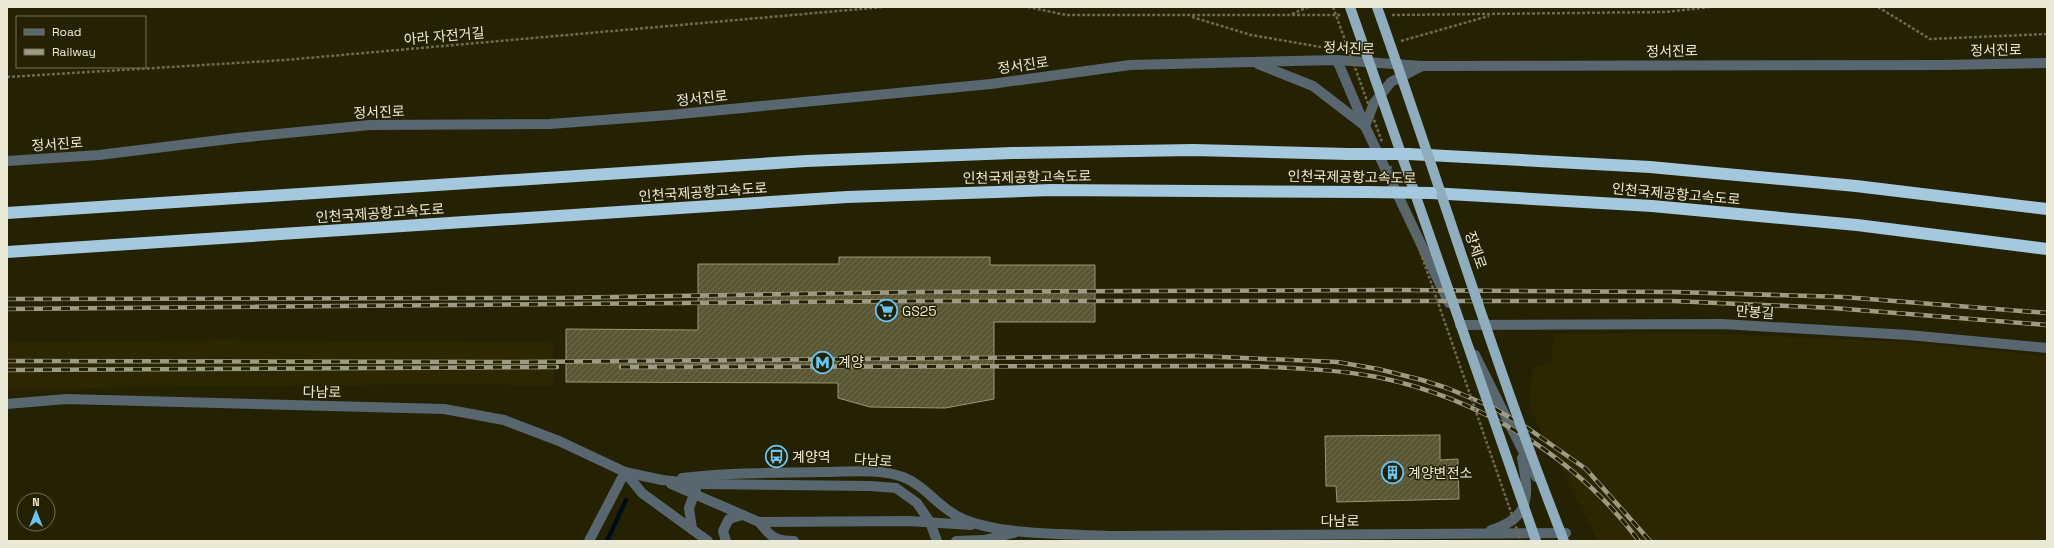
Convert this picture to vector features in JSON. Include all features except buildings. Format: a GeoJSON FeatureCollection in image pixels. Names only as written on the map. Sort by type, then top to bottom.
{"type":"FeatureCollection","features":[{"type":"Feature","properties":{"kind":"highway","name":"인천국제공항고속도로"},"geometry":{"type":"LineString","coordinates":[[7,213],[806,161],[1012,153],[1193,150],[1409,154],[1650,167],[1856,186],[2047,209]]}},
{"type":"Feature","properties":{"kind":"highway","name":"인천국제공항고속도로"},"geometry":{"type":"LineString","coordinates":[[7,252],[847,197],[1051,190],[1431,193],[1660,206],[1858,225],[2047,249]]}},
{"type":"Feature","properties":{"kind":"main road"},"geometry":{"type":"LineString","coordinates":[[1350,7],[1536,541]]}},
{"type":"Feature","properties":{"kind":"main road","name":"장제로"},"geometry":{"type":"LineString","coordinates":[[1377,7],[1419,124],[1499,363],[1567,538]]}},
{"type":"Feature","properties":{"kind":"street"},"geometry":{"type":"LineString","coordinates":[[1337,60],[1365,126],[1460,326],[1567,538]]}},
{"type":"Feature","properties":{"kind":"street","name":"정서진로"},"geometry":{"type":"LineString","coordinates":[[7,161],[99,155],[237,138],[370,125],[550,124],[669,115],[991,84],[1130,66],[1337,60],[1422,66],[1944,66],[2047,63]]}},
{"type":"Feature","properties":{"kind":"street"},"geometry":{"type":"LineString","coordinates":[[1254,62],[1313,86],[1365,126]]}},
{"type":"Feature","properties":{"kind":"street"},"geometry":{"type":"LineString","coordinates":[[1365,126],[1374,103],[1391,82],[1422,66]]}},
{"type":"Feature","properties":{"kind":"street","name":"만봉길"},"geometry":{"type":"LineString","coordinates":[[1460,326],[1722,324],[1908,335],[2047,348]]}},
{"type":"Feature","properties":{"kind":"street","name":"다남로"},"geometry":{"type":"LineString","coordinates":[[7,404],[66,399],[444,409],[504,420],[559,441],[624,472],[662,480],[700,484],[870,486],[896,488],[917,503],[930,522],[937,541]]}},
{"type":"Feature","properties":{"kind":"street"},"geometry":{"type":"LineString","coordinates":[[1480,534],[1507,526],[1522,512],[1526,497],[1526,477],[1520,446]]}},
{"type":"Feature","properties":{"kind":"street"},"geometry":{"type":"LineString","coordinates":[[589,541],[624,472]]}},
{"type":"Feature","properties":{"kind":"street","name":"다남로"},"geometry":{"type":"LineString","coordinates":[[624,472],[642,493],[708,541]]}},
{"type":"Feature","properties":{"kind":"street","name":"다남로"},"geometry":{"type":"LineString","coordinates":[[662,480],[724,473],[860,472],[889,474],[903,477],[921,487],[956,516],[978,525],[1025,531],[1115,536],[1480,534],[1567,538]]}},
{"type":"Feature","properties":{"kind":"street"},"geometry":{"type":"LineString","coordinates":[[692,529],[689,508],[693,494],[700,484],[724,473]]}},
{"type":"Feature","properties":{"kind":"street"},"geometry":{"type":"LineString","coordinates":[[662,480],[759,522],[930,522],[978,525]]}},
{"type":"Feature","properties":{"kind":"street"},"geometry":{"type":"LineString","coordinates":[[726,541],[723,531],[729,519],[742,515]]}},
{"type":"Feature","properties":{"kind":"street"},"geometry":{"type":"LineString","coordinates":[[759,522],[770,537],[784,541],[794,541]]}},
{"type":"Feature","properties":{"kind":"street"},"geometry":{"type":"LineString","coordinates":[[956,541],[984,540],[1025,531]]}},
{"type":"Feature","properties":{"kind":"street"},"geometry":{"type":"LineString","coordinates":[[1480,534],[1502,541]]}},
{"type":"Feature","properties":{"kind":"street","name":"다남로"},"geometry":{"type":"LineString","coordinates":[[1091,541],[1115,536]]}},
{"type":"Feature","properties":{"kind":"path","name":"아라 자전거길"},"geometry":{"type":"LineString","coordinates":[[7,77],[285,60],[883,7]]}},
{"type":"Feature","properties":{"kind":"path"},"geometry":{"type":"LineString","coordinates":[[1290,15],[1308,7]]}},
{"type":"Feature","properties":{"kind":"path"},"geometry":{"type":"LineString","coordinates":[[1332,7],[1382,143]]}},
{"type":"Feature","properties":{"kind":"path"},"geometry":{"type":"LineString","coordinates":[[1878,7],[1930,40],[2047,34]]}},
{"type":"Feature","properties":{"kind":"path"},"geometry":{"type":"LineString","coordinates":[[1396,42],[1493,14]]}},
{"type":"Feature","properties":{"kind":"path"},"geometry":{"type":"LineString","coordinates":[[1188,15],[1251,35],[1323,48]]}},
{"type":"Feature","properties":{"kind":"path"},"geometry":{"type":"LineString","coordinates":[[1345,48],[1352,47]]}},
{"type":"Feature","properties":{"kind":"path"},"geometry":{"type":"LineString","coordinates":[[1390,165],[1396,180]]}},
{"type":"Feature","properties":{"kind":"path"},"geometry":{"type":"LineString","coordinates":[[1403,203],[1521,541]]}},
{"type":"Feature","properties":{"kind":"shaded area"},"geometry":{"type":"Polygon","coordinates":[[[1554,333],[1721,334],[1906,342],[2047,356],[2047,541],[1598,541],[1529,407],[1533,367],[1551,364],[1554,333]]]}},
{"type":"Feature","properties":{"kind":"shaded area"},"geometry":{"type":"Polygon","coordinates":[[[223,340],[553,343],[554,386],[464,384],[7,389],[7,343],[223,340]]]}},
{"type":"Feature","properties":{"kind":"waterway"},"geometry":{"type":"LineString","coordinates":[[607,541],[626,500]]}},
{"type":"Feature","properties":{"kind":"railway"},"geometry":{"type":"LineString","coordinates":[[7,299],[556,298],[916,292],[1398,290],[1675,292],[1843,297],[2047,313]]}},
{"type":"Feature","properties":{"kind":"railway"},"geometry":{"type":"LineString","coordinates":[[7,309],[917,301],[1673,301],[1833,308],[2047,325]]}},
{"type":"Feature","properties":{"kind":"railway"},"geometry":{"type":"LineString","coordinates":[[7,361],[522,362],[1198,356],[1337,362],[1378,369],[1422,380],[1447,388],[1492,407],[1529,429],[1586,469],[1650,541]]}},
{"type":"Feature","properties":{"kind":"railway"},"geometry":{"type":"LineString","coordinates":[[621,367],[1247,366],[1296,368],[1361,374],[1415,387],[1453,400],[1489,416],[1523,435],[1556,458],[1586,483],[1614,511],[1639,541]]}},
{"type":"Feature","properties":{"kind":"railway"},"geometry":{"type":"LineString","coordinates":[[7,370],[557,367]]}},
{"type":"Feature","properties":{"kind":"place","name":"GS25"},"geometry":{"type":"Point","coordinates":[887,311]}},
{"type":"Feature","properties":{"kind":"place","name":"계양"},"geometry":{"type":"Point","coordinates":[822,362]}},
{"type":"Feature","properties":{"kind":"place","name":"계양역"},"geometry":{"type":"Point","coordinates":[777,457]}},
{"type":"Feature","properties":{"kind":"place","name":"계양변전소"},"geometry":{"type":"Point","coordinates":[1392,473]}}]}
